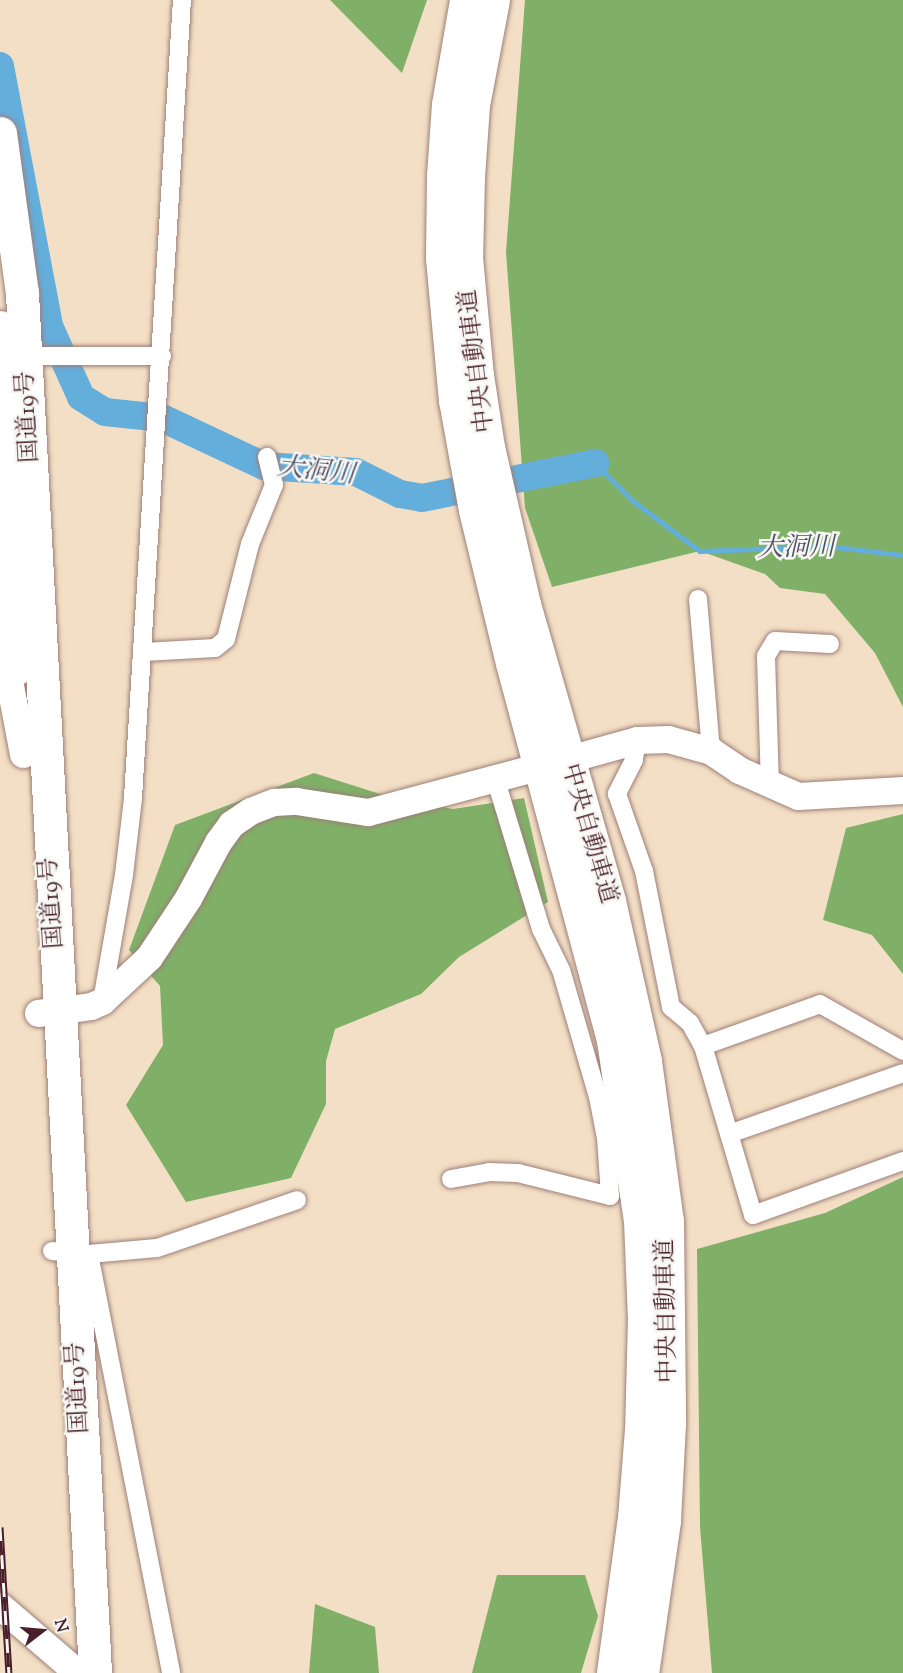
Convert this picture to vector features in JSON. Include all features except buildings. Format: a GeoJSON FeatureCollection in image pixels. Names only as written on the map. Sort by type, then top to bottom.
{"type":"FeatureCollection","features":[{"type":"Feature","properties":{"kind":"highway","name":"中央自動車道"},"geometry":{"type":"LineString","coordinates":[[466,0],[448,104],[443,175],[458,321],[488,447],[488,509],[613,1040],[636,1186],[644,1318],[641,1429],[634,1517],[613,1673]]}},
{"type":"Feature","properties":{"kind":"highway","name":"中央自動車道"},"geometry":{"type":"LineString","coordinates":[[458,321],[466,257],[471,136],[484,37],[493,0]]}},
{"type":"Feature","properties":{"kind":"highway","name":"国道19号"},"geometry":{"type":"LineString","coordinates":[[0,134],[22,293],[39,356],[10,481],[23,754],[71,1252],[82,1673]]}},
{"type":"Feature","properties":{"kind":"highway","name":"国道19号"},"geometry":{"type":"LineString","coordinates":[[0,327],[49,1012]]}},
{"type":"Feature","properties":{"kind":"highway","name":"中央自動車道"},"geometry":{"type":"LineString","coordinates":[[488,509],[609,901],[645,1061],[658,1140],[669,1286],[669,1424],[664,1521],[642,1673]]}},
{"type":"Feature","properties":{"kind":"street"},"geometry":{"type":"LineString","coordinates":[[102,1001],[125,864],[144,651],[183,0]]}},
{"type":"Feature","properties":{"kind":"street"},"geometry":{"type":"LineString","coordinates":[[39,356],[162,356]]}},
{"type":"Feature","properties":{"kind":"street"},"geometry":{"type":"LineString","coordinates":[[144,651],[215,648],[226,639],[250,544],[274,485],[269,465]]}},
{"type":"Feature","properties":{"kind":"street"},"geometry":{"type":"LineString","coordinates":[[698,599],[711,751]]}},
{"type":"Feature","properties":{"kind":"street"},"geometry":{"type":"LineString","coordinates":[[0,624],[3,661],[23,754]]}},
{"type":"Feature","properties":{"kind":"street"},"geometry":{"type":"LineString","coordinates":[[770,785],[766,656],[775,641],[830,644]]}},
{"type":"Feature","properties":{"kind":"street"},"geometry":{"type":"LineString","coordinates":[[637,740],[634,760],[617,794],[644,870],[671,1007],[690,1023],[703,1046],[753,1215],[903,1161]]}},
{"type":"Feature","properties":{"kind":"street"},"geometry":{"type":"LineString","coordinates":[[583,755],[637,740],[668,740],[711,751],[770,785],[798,796],[903,790]]}},
{"type":"Feature","properties":{"kind":"street"},"geometry":{"type":"LineString","coordinates":[[49,1012],[102,1001],[149,957],[188,898],[218,842],[231,824],[250,811],[274,802],[296,801],[368,812],[526,770]]}},
{"type":"Feature","properties":{"kind":"street"},"geometry":{"type":"LineString","coordinates":[[451,1179],[489,1172],[518,1173],[610,1196],[606,1138],[598,1097],[561,970],[541,929],[495,778]]}},
{"type":"Feature","properties":{"kind":"street"},"geometry":{"type":"LineString","coordinates":[[703,1046],[820,1004],[903,1051]]}},
{"type":"Feature","properties":{"kind":"street"},"geometry":{"type":"LineString","coordinates":[[729,1134],[903,1073]]}},
{"type":"Feature","properties":{"kind":"street"},"geometry":{"type":"LineString","coordinates":[[171,1673],[71,1252],[156,1248],[297,1200]]}},
{"type":"Feature","properties":{"kind":"street"},"geometry":{"type":"LineString","coordinates":[[0,1606],[82,1673]]}},
{"type":"Feature","properties":{"kind":"green space"},"geometry":{"type":"Polygon","coordinates":[[[330,0],[427,0],[402,73],[330,0]]]}},
{"type":"Feature","properties":{"kind":"green space"},"geometry":{"type":"Polygon","coordinates":[[[525,0],[903,0],[903,707],[875,653],[825,594],[780,588],[765,574],[700,551],[552,587],[525,508],[506,252],[525,0]]]}},
{"type":"Feature","properties":{"kind":"green space"},"geometry":{"type":"Polygon","coordinates":[[[314,773],[380,794],[453,809],[524,798],[548,902],[459,957],[421,994],[335,1029],[326,1061],[326,1104],[291,1178],[186,1202],[126,1105],[163,1045],[160,986],[129,950],[175,825],[314,773]]]}},
{"type":"Feature","properties":{"kind":"green space"},"geometry":{"type":"Polygon","coordinates":[[[903,814],[903,974],[872,935],[823,920],[846,828],[903,814]]]}},
{"type":"Feature","properties":{"kind":"green space"},"geometry":{"type":"Polygon","coordinates":[[[903,1177],[903,1673],[712,1673],[700,1527],[697,1249],[825,1213],[903,1177]]]}},
{"type":"Feature","properties":{"kind":"green space"},"geometry":{"type":"Polygon","coordinates":[[[497,1575],[585,1575],[598,1616],[581,1673],[472,1673],[497,1575]]]}},
{"type":"Feature","properties":{"kind":"green space"},"geometry":{"type":"Polygon","coordinates":[[[315,1604],[375,1627],[379,1673],[309,1673],[315,1604]]]}},
{"type":"Feature","properties":{"kind":"waterway","name":"大洞川"},"geometry":{"type":"LineString","coordinates":[[0,66],[49,326],[81,397],[105,412],[162,418],[264,466],[356,472],[400,494],[422,498],[595,463]]}},
{"type":"Feature","properties":{"kind":"waterway","name":"大洞川"},"geometry":{"type":"LineString","coordinates":[[595,463],[632,500],[700,551],[828,546],[903,555]]}},
{"type":"Feature","properties":{"kind":"railway"},"geometry":{"type":"LineString","coordinates":[[0,1527],[9,1673]]}}]}
